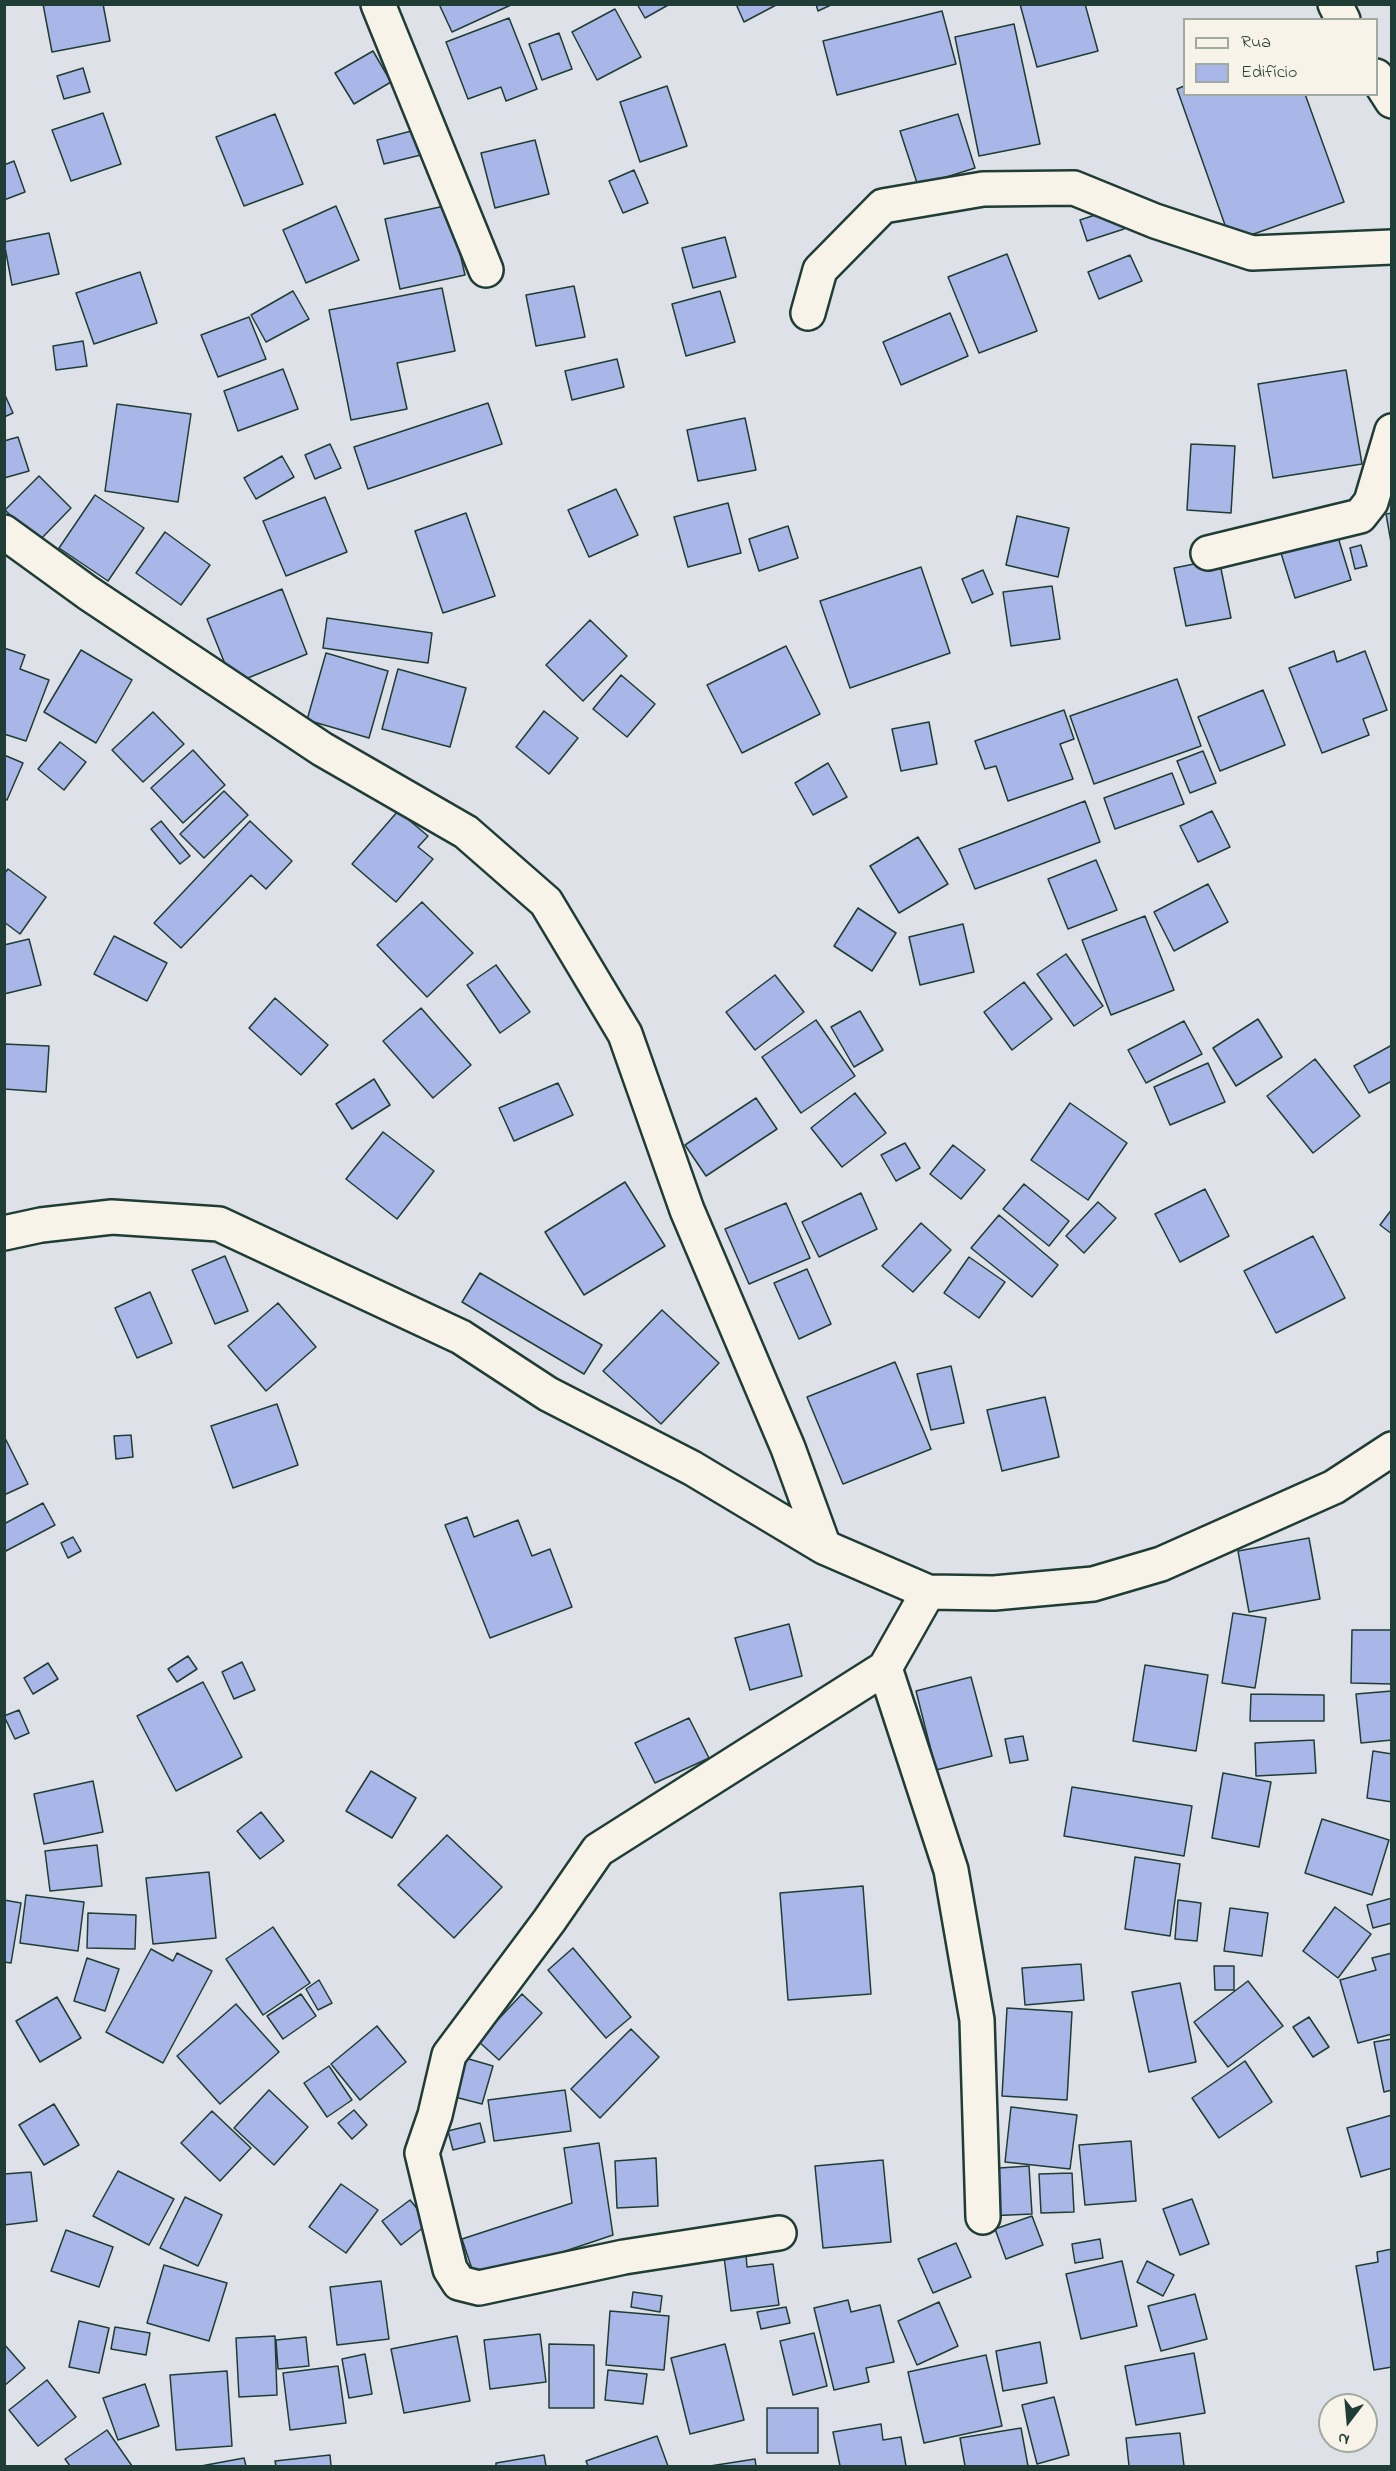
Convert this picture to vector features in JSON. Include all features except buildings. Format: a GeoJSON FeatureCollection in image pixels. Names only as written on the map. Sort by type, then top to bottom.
{"type":"FeatureCollection","features":[{"type":"Feature","properties":{"kind":"street"},"geometry":{"type":"LineString","coordinates":[[378,4],[486,270]]}},
{"type":"Feature","properties":{"kind":"street"},"geometry":{"type":"LineString","coordinates":[[1335,4],[1342,18]]}},
{"type":"Feature","properties":{"kind":"street"},"geometry":{"type":"LineString","coordinates":[[1378,78],[1392,101]]}},
{"type":"Feature","properties":{"kind":"street"},"geometry":{"type":"LineString","coordinates":[[808,313],[820,270],[883,206],[983,189],[1074,188],[1155,221],[1252,253],[1392,247]]}},
{"type":"Feature","properties":{"kind":"street"},"geometry":{"type":"LineString","coordinates":[[1208,553],[1360,516],[1371,502],[1392,431]]}},
{"type":"Feature","properties":{"kind":"street"},"geometry":{"type":"LineString","coordinates":[[4,532],[88,593],[322,749],[466,832],[546,902],[625,1034],[687,1210],[788,1448],[824,1547]]}},
{"type":"Feature","properties":{"kind":"street"},"geometry":{"type":"LineString","coordinates":[[4,1233],[41,1225],[112,1217],[219,1224],[460,1337],[548,1394],[692,1468],[824,1547],[928,1592],[994,1593],[1093,1584],[1161,1564],[1334,1487],[1392,1449]]}},
{"type":"Feature","properties":{"kind":"street"},"geometry":{"type":"LineString","coordinates":[[779,2233],[624,2257],[479,2288],[459,2283],[450,2269],[422,2153],[435,2115],[449,2055],[549,1922],[598,1850],[885,1668],[928,1592]]}},
{"type":"Feature","properties":{"kind":"street"},"geometry":{"type":"LineString","coordinates":[[885,1668],[951,1870],[977,2020],[982,2217]]}}]}
